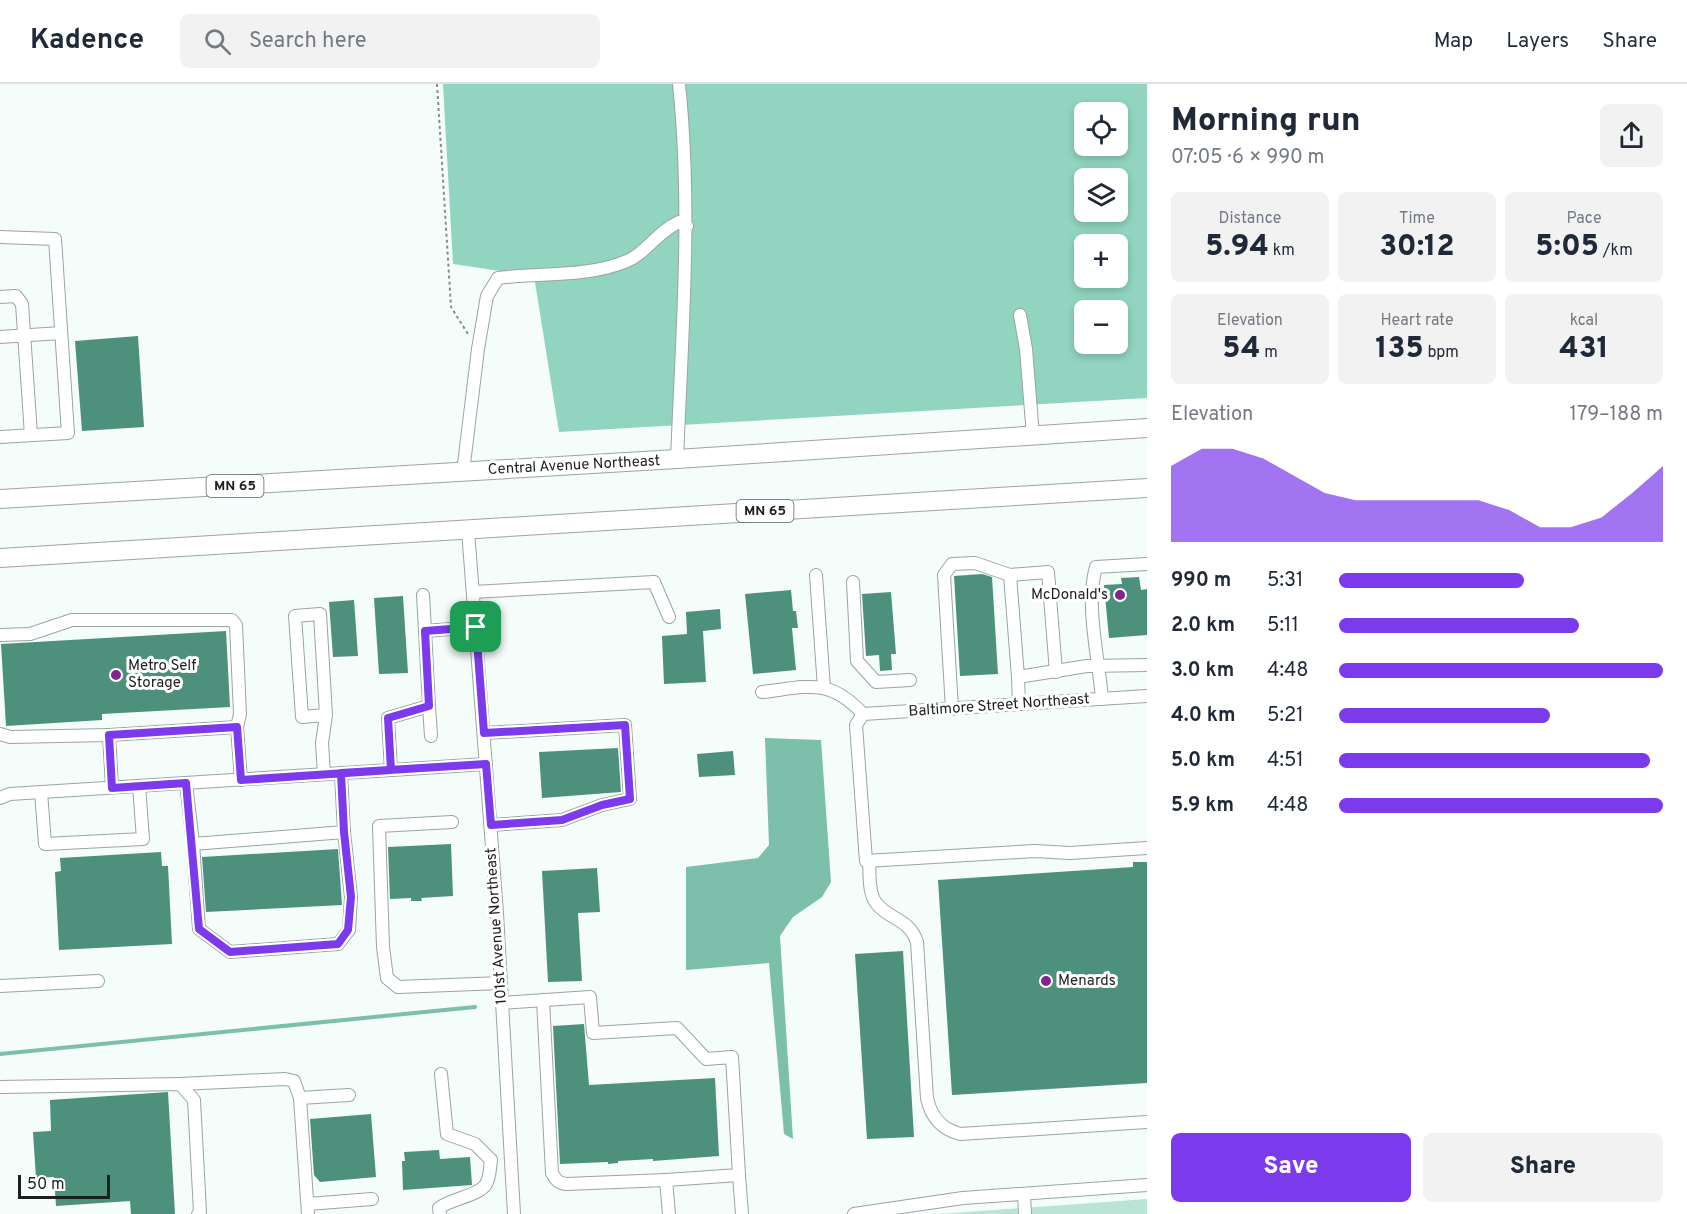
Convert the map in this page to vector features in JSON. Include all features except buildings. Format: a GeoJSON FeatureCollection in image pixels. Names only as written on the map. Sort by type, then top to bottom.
{"type":"FeatureCollection","features":[{"type":"Feature","properties":{"kind":"highway","name":"Central Avenue Northeast"},"geometry":{"type":"LineString","coordinates":[[0,499],[677,459],[1147,428]]}},
{"type":"Feature","properties":{"kind":"highway","name":"MN 65"},"geometry":{"type":"LineString","coordinates":[[0,558],[1147,489]]}},
{"type":"Feature","properties":{"kind":"street"},"geometry":{"type":"LineString","coordinates":[[677,459],[687,226],[685,141],[680,84]]}},
{"type":"Feature","properties":{"kind":"street"},"geometry":{"type":"LineString","coordinates":[[463,472],[487,296],[498,278],[591,272],[610,267],[630,260],[668,227],[679,222],[687,226]]}},
{"type":"Feature","properties":{"kind":"street"},"geometry":{"type":"LineString","coordinates":[[0,237],[54,239],[68,433],[0,437]]}},
{"type":"Feature","properties":{"kind":"street"},"geometry":{"type":"LineString","coordinates":[[0,297],[16,296],[22,304],[31,435]]}},
{"type":"Feature","properties":{"kind":"street"},"geometry":{"type":"LineString","coordinates":[[1020,315],[1026,349],[1033,436]]}},
{"type":"Feature","properties":{"kind":"street"},"geometry":{"type":"LineString","coordinates":[[0,337],[61,333]]}},
{"type":"Feature","properties":{"kind":"street","name":"101st Avenue Northeast"},"geometry":{"type":"LineString","coordinates":[[468,530],[491,825],[514,1214]]}},
{"type":"Feature","properties":{"kind":"street"},"geometry":{"type":"LineString","coordinates":[[952,709],[944,575],[952,564],[975,563],[1010,575],[1048,572],[1056,672]]}},
{"type":"Feature","properties":{"kind":"street"},"geometry":{"type":"LineString","coordinates":[[1102,699],[1100,666],[1095,651],[1093,625],[1093,578],[1096,567],[1147,564]]}},
{"type":"Feature","properties":{"kind":"street"},"geometry":{"type":"LineString","coordinates":[[816,575],[824,688]]}},
{"type":"Feature","properties":{"kind":"street"},"geometry":{"type":"LineString","coordinates":[[1010,575],[1019,704]]}},
{"type":"Feature","properties":{"kind":"street"},"geometry":{"type":"LineString","coordinates":[[473,592],[654,582],[669,617]]}},
{"type":"Feature","properties":{"kind":"street"},"geometry":{"type":"LineString","coordinates":[[853,582],[857,661],[876,682],[910,680]]}},
{"type":"Feature","properties":{"kind":"street"},"geometry":{"type":"LineString","coordinates":[[423,594],[431,736]]}},
{"type":"Feature","properties":{"kind":"street"},"geometry":{"type":"LineString","coordinates":[[324,774],[322,743],[326,715],[320,614],[295,616],[302,717],[326,715]]}},
{"type":"Feature","properties":{"kind":"street"},"geometry":{"type":"LineString","coordinates":[[0,635],[30,634],[72,620],[232,620],[236,626],[240,714],[237,727],[241,780]]}},
{"type":"Feature","properties":{"kind":"street"},"geometry":{"type":"LineString","coordinates":[[425,631],[476,627]]}},
{"type":"Feature","properties":{"kind":"street"},"geometry":{"type":"LineString","coordinates":[[1018,677],[1087,666],[1147,665]]}},
{"type":"Feature","properties":{"kind":"street"},"geometry":{"type":"LineString","coordinates":[[762,692],[804,687],[824,688],[837,692],[850,700],[860,719],[866,861],[869,861],[871,886],[876,903],[909,927],[917,942],[927,1098],[929,1107],[938,1122],[951,1132],[960,1134],[1147,1122]]}},
{"type":"Feature","properties":{"kind":"street","name":"Baltimore Street Northeast"},"geometry":{"type":"LineString","coordinates":[[860,719],[952,709],[1147,696]]}},
{"type":"Feature","properties":{"kind":"street"},"geometry":{"type":"LineString","coordinates":[[391,770],[388,718],[429,706]]}},
{"type":"Feature","properties":{"kind":"street"},"geometry":{"type":"LineString","coordinates":[[484,733],[625,725],[630,799],[602,805],[562,820],[491,825]]}},
{"type":"Feature","properties":{"kind":"street"},"geometry":{"type":"LineString","coordinates":[[0,734],[10,737],[109,735],[237,727]]}},
{"type":"Feature","properties":{"kind":"street"},"geometry":{"type":"LineString","coordinates":[[109,735],[112,788]]}},
{"type":"Feature","properties":{"kind":"street"},"geometry":{"type":"LineString","coordinates":[[0,798],[10,794],[486,764]]}},
{"type":"Feature","properties":{"kind":"street"},"geometry":{"type":"LineString","coordinates":[[186,783],[199,929],[230,952],[338,944],[348,930],[351,897],[341,773]]}},
{"type":"Feature","properties":{"kind":"street"},"geometry":{"type":"LineString","coordinates":[[42,792],[45,844],[143,838],[139,786]]}},
{"type":"Feature","properties":{"kind":"street"},"geometry":{"type":"LineString","coordinates":[[452,822],[379,826],[383,947],[387,978],[398,987],[501,982]]}},
{"type":"Feature","properties":{"kind":"street"},"geometry":{"type":"LineString","coordinates":[[193,844],[344,832]]}},
{"type":"Feature","properties":{"kind":"street"},"geometry":{"type":"LineString","coordinates":[[869,861],[1035,851],[1070,853],[1147,848]]}},
{"type":"Feature","properties":{"kind":"street"},"geometry":{"type":"LineString","coordinates":[[0,986],[98,981]]}},
{"type":"Feature","properties":{"kind":"street"},"geometry":{"type":"LineString","coordinates":[[502,1003],[590,997],[593,1033],[677,1028],[706,1059],[732,1057],[742,1214]]}},
{"type":"Feature","properties":{"kind":"street"},"geometry":{"type":"LineString","coordinates":[[543,1000],[552,1173],[555,1179],[566,1184],[739,1175]]}},
{"type":"Feature","properties":{"kind":"street"},"geometry":{"type":"LineString","coordinates":[[441,1074],[447,1134],[475,1144],[491,1160]]}},
{"type":"Feature","properties":{"kind":"street"},"geometry":{"type":"LineString","coordinates":[[0,1087],[180,1084],[285,1079],[294,1081],[300,1098],[308,1209],[372,1199]]}},
{"type":"Feature","properties":{"kind":"street"},"geometry":{"type":"LineString","coordinates":[[180,1084],[194,1100],[200,1212],[198,1214]]}},
{"type":"Feature","properties":{"kind":"street"},"geometry":{"type":"LineString","coordinates":[[300,1098],[349,1095]]}},
{"type":"Feature","properties":{"kind":"street"},"geometry":{"type":"LineString","coordinates":[[491,1160],[511,1158]]}},
{"type":"Feature","properties":{"kind":"street"},"geometry":{"type":"LineString","coordinates":[[440,1214],[440,1208],[448,1201],[479,1190],[487,1183],[491,1160]]}},
{"type":"Feature","properties":{"kind":"street"},"geometry":{"type":"LineString","coordinates":[[666,1180],[669,1214]]}},
{"type":"Feature","properties":{"kind":"street"},"geometry":{"type":"LineString","coordinates":[[854,1214],[928,1202],[1147,1185]]}},
{"type":"Feature","properties":{"kind":"street"},"geometry":{"type":"LineString","coordinates":[[1024,1194],[1025,1214]]}},
{"type":"Feature","properties":{"kind":"path"},"geometry":{"type":"LineString","coordinates":[[437,84],[451,307],[478,349]]}},
{"type":"Feature","properties":{"kind":"shaded area"},"geometry":{"type":"Polygon","coordinates":[[[443,84],[1147,84],[1147,398],[559,432],[534,276],[453,264],[443,84]]]}},
{"type":"Feature","properties":{"kind":"shaded area"},"geometry":{"type":"Polygon","coordinates":[[[765,738],[821,740],[831,882],[822,897],[793,917],[780,936],[793,1139],[784,1134],[769,963],[686,970],[686,867],[758,858],[769,845],[765,738]]]}},
{"type":"Feature","properties":{"kind":"shaded area"},"geometry":{"type":"Polygon","coordinates":[[[1147,1199],[1147,1214],[939,1214],[1147,1199]]]}},
{"type":"Feature","properties":{"kind":"waterway"},"geometry":{"type":"LineString","coordinates":[[0,1054],[475,1007]]}},
{"type":"Feature","properties":{"kind":"place","name":"McDonald's"},"geometry":{"type":"Point","coordinates":[1120,595]}},
{"type":"Feature","properties":{"kind":"place","name":"Metro Self Storage"},"geometry":{"type":"Point","coordinates":[116,675]}},
{"type":"Feature","properties":{"kind":"place","name":"Menards"},"geometry":{"type":"Point","coordinates":[1046,981]}},
{"type":"Feature","properties":{"kind":"route"},"geometry":{"type":"LineString","coordinates":[[476,627],[425,631],[429,706],[388,718],[391,770],[341,773],[324,774],[241,780],[237,727],[109,735],[112,788],[186,783],[199,929],[230,952],[338,944],[348,930],[351,897],[341,773],[456,766],[486,764],[491,825],[562,820],[602,805],[630,799],[625,725],[484,733],[476,627]]}}]}
